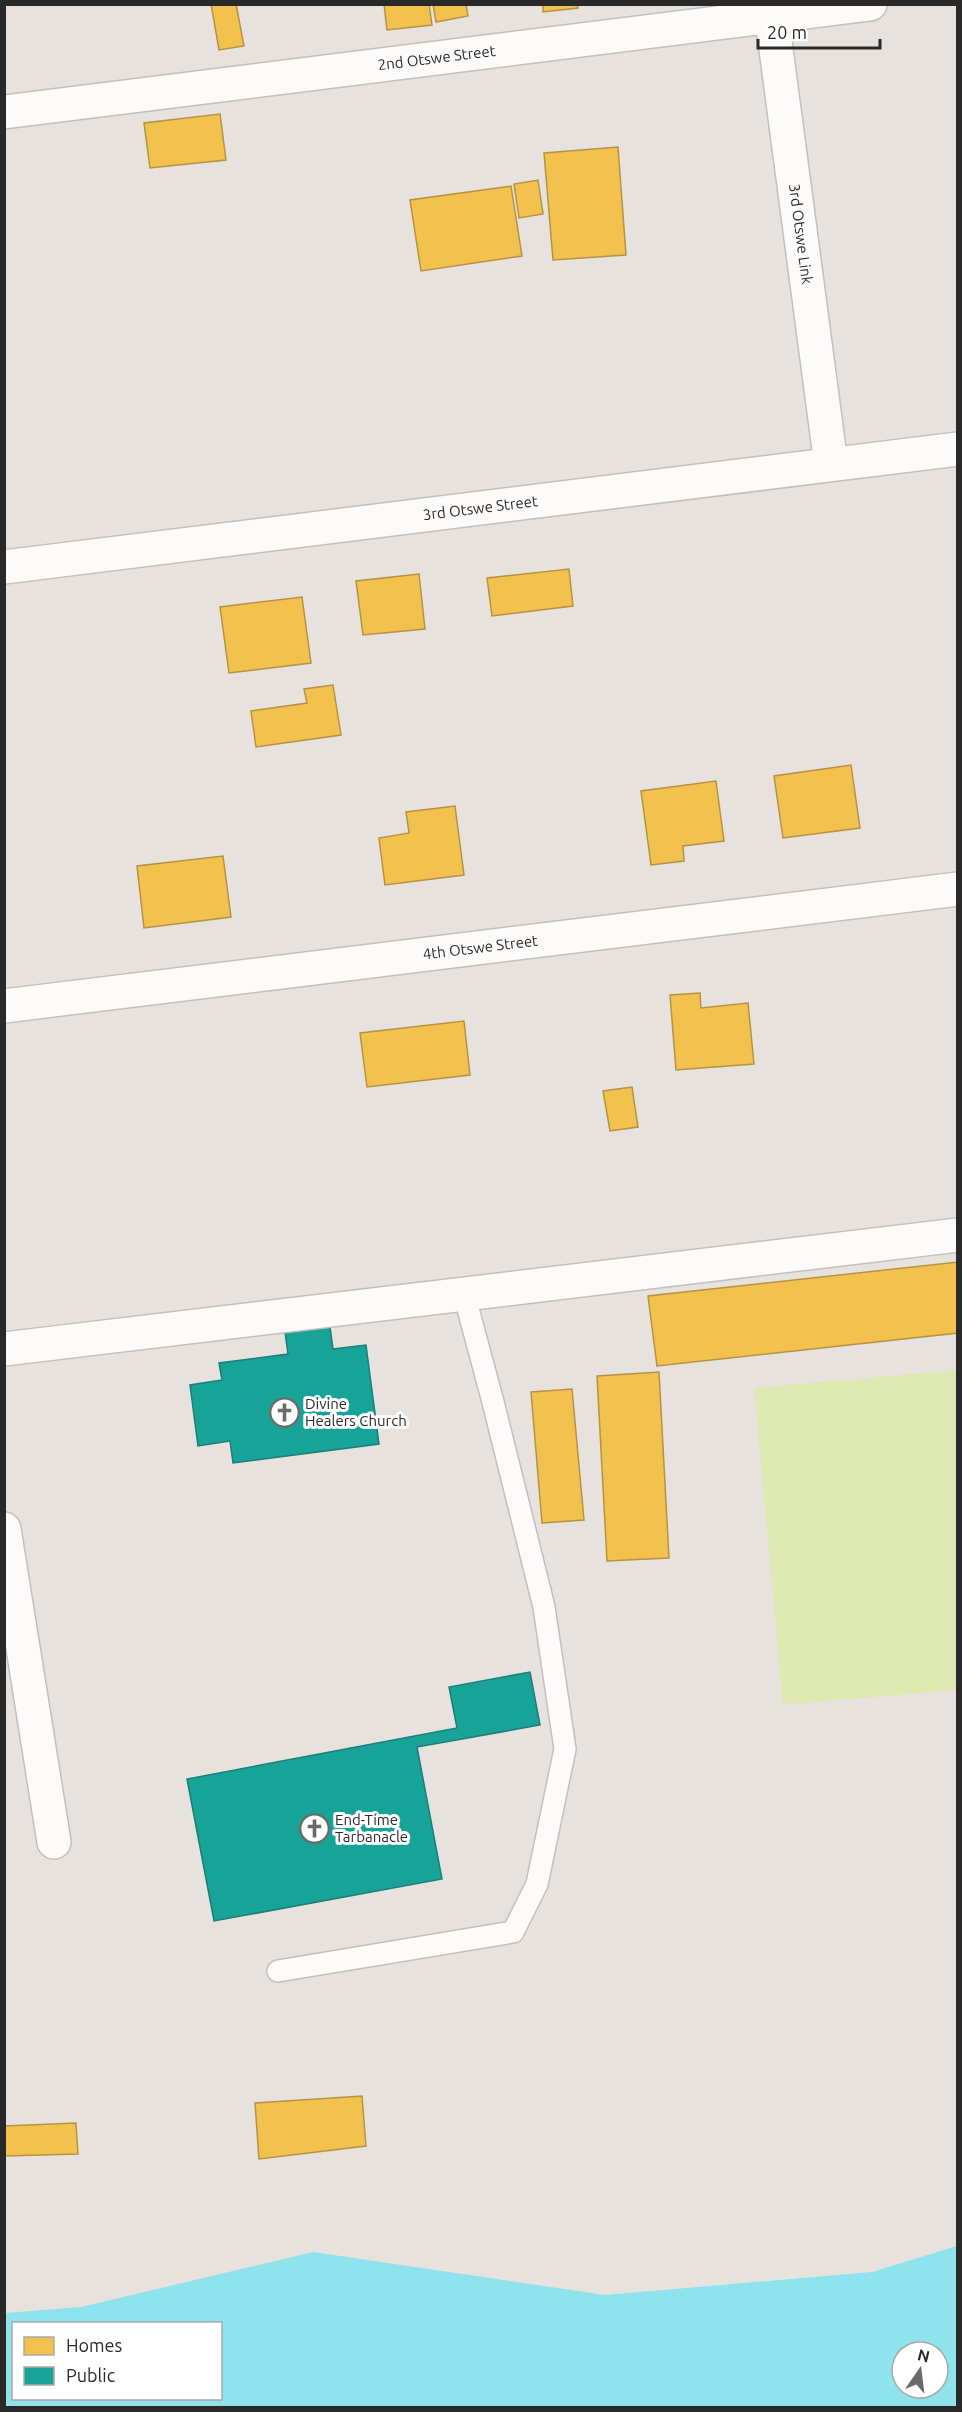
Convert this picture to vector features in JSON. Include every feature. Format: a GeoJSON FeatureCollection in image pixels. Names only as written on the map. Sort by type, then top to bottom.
{"type":"FeatureCollection","features":[{"type":"Feature","properties":{"kind":"street","name":"2nd Otswe Street"},"geometry":{"type":"LineString","coordinates":[[4,112],[770,10],[870,4]]}},
{"type":"Feature","properties":{"kind":"street","name":"3rd Otswe Link"},"geometry":{"type":"LineString","coordinates":[[770,10],[831,464]]}},
{"type":"Feature","properties":{"kind":"street","name":"3rd Otswe Street"},"geometry":{"type":"LineString","coordinates":[[4,567],[957,449]]}},
{"type":"Feature","properties":{"kind":"street","name":"4th Otswe Street"},"geometry":{"type":"LineString","coordinates":[[4,1006],[957,889]]}},
{"type":"Feature","properties":{"kind":"street"},"geometry":{"type":"LineString","coordinates":[[4,1349],[957,1235]]}},
{"type":"Feature","properties":{"kind":"street"},"geometry":{"type":"LineString","coordinates":[[4,1529],[54,1842]]}},
{"type":"Feature","properties":{"kind":"lane"},"geometry":{"type":"LineString","coordinates":[[278,1971],[513,1932],[537,1884],[565,1749],[544,1607],[464,1294]]}},
{"type":"Feature","properties":{"kind":"green space"},"geometry":{"type":"Polygon","coordinates":[[[957,1370],[957,1690],[783,1705],[754,1388],[957,1370]]]}},
{"type":"Feature","properties":{"kind":"water"},"geometry":{"type":"Polygon","coordinates":[[[957,2246],[957,2407],[5,2407],[5,2313],[81,2307],[313,2252],[605,2295],[872,2272],[957,2246]]]}},
{"type":"Feature","properties":{"kind":"building: Homes"},"geometry":{"type":"Polygon","coordinates":[[[211,4],[236,4],[244,46],[219,50],[211,4]]]}},
{"type":"Feature","properties":{"kind":"building: Homes"},"geometry":{"type":"Polygon","coordinates":[[[384,4],[429,4],[432,25],[387,30],[384,4]]]}},
{"type":"Feature","properties":{"kind":"building: Homes"},"geometry":{"type":"Polygon","coordinates":[[[433,4],[466,4],[468,16],[436,22],[433,4]]]}},
{"type":"Feature","properties":{"kind":"building: Homes"},"geometry":{"type":"Polygon","coordinates":[[[543,4],[577,4],[578,8],[543,12],[543,4]]]}},
{"type":"Feature","properties":{"kind":"building: Homes"},"geometry":{"type":"Polygon","coordinates":[[[220,114],[226,160],[150,168],[144,123],[220,114]]]}},
{"type":"Feature","properties":{"kind":"building: Homes"},"geometry":{"type":"Polygon","coordinates":[[[618,147],[626,255],[553,260],[544,153],[618,147]]]}},
{"type":"Feature","properties":{"kind":"building: Homes"},"geometry":{"type":"Polygon","coordinates":[[[538,180],[543,214],[519,218],[514,184],[538,180]]]}},
{"type":"Feature","properties":{"kind":"building: Homes"},"geometry":{"type":"Polygon","coordinates":[[[511,186],[522,256],[421,271],[410,200],[511,186]]]}},
{"type":"Feature","properties":{"kind":"building: Homes"},"geometry":{"type":"Polygon","coordinates":[[[569,569],[573,606],[492,616],[487,578],[569,569]]]}},
{"type":"Feature","properties":{"kind":"building: Homes"},"geometry":{"type":"Polygon","coordinates":[[[419,574],[425,629],[363,635],[356,581],[419,574]]]}},
{"type":"Feature","properties":{"kind":"building: Homes"},"geometry":{"type":"Polygon","coordinates":[[[302,597],[311,663],[229,673],[220,607],[302,597]]]}},
{"type":"Feature","properties":{"kind":"building: Homes"},"geometry":{"type":"Polygon","coordinates":[[[333,685],[341,735],[256,747],[251,711],[307,703],[304,689],[333,685]]]}},
{"type":"Feature","properties":{"kind":"building: Homes"},"geometry":{"type":"Polygon","coordinates":[[[851,765],[860,828],[783,838],[774,776],[851,765]]]}},
{"type":"Feature","properties":{"kind":"building: Homes"},"geometry":{"type":"Polygon","coordinates":[[[716,781],[724,841],[683,846],[684,861],[651,865],[641,791],[716,781]]]}},
{"type":"Feature","properties":{"kind":"building: Homes"},"geometry":{"type":"Polygon","coordinates":[[[455,806],[464,875],[385,885],[379,838],[409,833],[406,812],[455,806]]]}},
{"type":"Feature","properties":{"kind":"building: Homes"},"geometry":{"type":"Polygon","coordinates":[[[223,856],[231,917],[144,928],[137,866],[223,856]]]}},
{"type":"Feature","properties":{"kind":"building: Homes"},"geometry":{"type":"Polygon","coordinates":[[[700,993],[701,1008],[748,1003],[754,1064],[676,1070],[670,995],[700,993]]]}},
{"type":"Feature","properties":{"kind":"building: Homes"},"geometry":{"type":"Polygon","coordinates":[[[464,1021],[470,1075],[367,1087],[360,1033],[464,1021]]]}},
{"type":"Feature","properties":{"kind":"building: Homes"},"geometry":{"type":"Polygon","coordinates":[[[632,1087],[638,1127],[610,1131],[603,1091],[632,1087]]]}},
{"type":"Feature","properties":{"kind":"building: Homes"},"geometry":{"type":"Polygon","coordinates":[[[958,1262],[958,1333],[657,1366],[648,1296],[958,1262]]]}},
{"type":"Feature","properties":{"kind":"building: Homes"},"geometry":{"type":"Polygon","coordinates":[[[659,1372],[669,1558],[607,1561],[597,1376],[659,1372]]]}},
{"type":"Feature","properties":{"kind":"building: Homes"},"geometry":{"type":"Polygon","coordinates":[[[572,1389],[584,1520],[542,1523],[531,1392],[572,1389]]]}},
{"type":"Feature","properties":{"kind":"building: Homes"},"geometry":{"type":"Polygon","coordinates":[[[362,2096],[366,2146],[259,2159],[255,2103],[362,2096]]]}},
{"type":"Feature","properties":{"kind":"building: Homes"},"geometry":{"type":"Polygon","coordinates":[[[76,2123],[78,2154],[4,2156],[4,2126],[76,2123]]]}},
{"type":"Feature","properties":{"kind":"building: Public","name":"Divine Healers Church"},"geometry":{"type":"Polygon","coordinates":[[[330,1327],[333,1349],[366,1345],[379,1444],[233,1463],[230,1441],[198,1446],[190,1385],[222,1380],[219,1363],[288,1354],[285,1332],[330,1327]]]}},
{"type":"Feature","properties":{"kind":"building: Public","name":"End-Time Tarbanacle"},"geometry":{"type":"Polygon","coordinates":[[[530,1672],[540,1725],[417,1747],[442,1879],[214,1921],[187,1779],[457,1728],[449,1687],[530,1672]]]}},
{"type":"Feature","properties":{"kind":"place","name":"Divine Healers Church"},"geometry":{"type":"Point","coordinates":[284,1413]}},
{"type":"Feature","properties":{"kind":"place","name":"End-Time Tarbanacle"},"geometry":{"type":"Point","coordinates":[314,1829]}}]}
